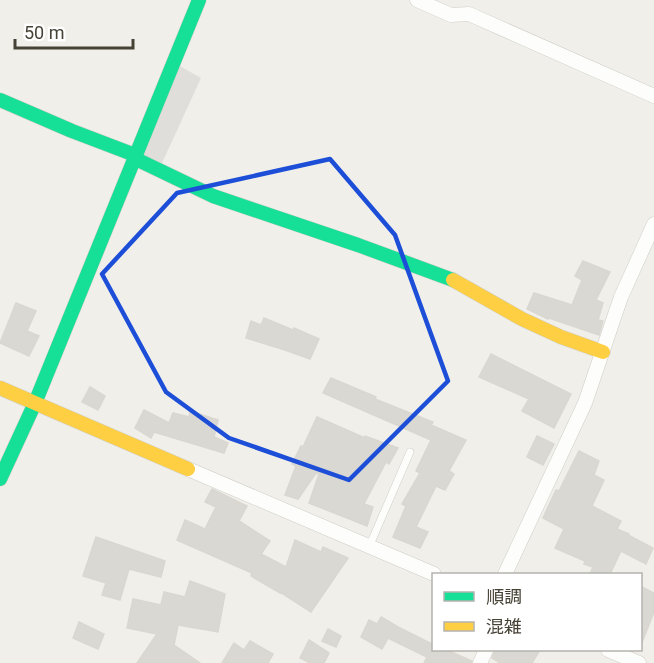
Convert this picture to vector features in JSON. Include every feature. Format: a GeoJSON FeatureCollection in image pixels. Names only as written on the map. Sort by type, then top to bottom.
{"type":"FeatureCollection","features":[{"type":"Feature","properties":{"kind":"street"},"geometry":{"type":"LineString","coordinates":[[0,479],[35,404],[199,0]]}},
{"type":"Feature","properties":{"kind":"street"},"geometry":{"type":"LineString","coordinates":[[417,0],[451,15],[469,14],[654,96]]}},
{"type":"Feature","properties":{"kind":"street"},"geometry":{"type":"LineString","coordinates":[[0,100],[135,155],[138,160],[213,196],[338,237],[447,277],[522,320],[603,352]]}},
{"type":"Feature","properties":{"kind":"street"},"geometry":{"type":"LineString","coordinates":[[505,573],[585,403],[621,297],[654,225]]}},
{"type":"Feature","properties":{"kind":"street"},"geometry":{"type":"LineString","coordinates":[[0,388],[432,573]]}},
{"type":"Feature","properties":{"kind":"street"},"geometry":{"type":"LineString","coordinates":[[610,651],[639,663]]}},
{"type":"Feature","properties":{"kind":"lane"},"geometry":{"type":"LineString","coordinates":[[369,547],[410,452]]}},
{"type":"Feature","properties":{"kind":"highlighted area"},"geometry":{"type":"Polygon","coordinates":[[[330,159],[395,235],[448,381],[349,480],[229,438],[166,392],[102,274],[177,193],[330,159]]]}},
{"type":"Feature","properties":{"kind":"shaded area"},"geometry":{"type":"Polygon","coordinates":[[[178,65],[201,78],[162,163],[138,153],[178,65]]]}},
{"type":"Feature","properties":{"kind":"building"},"geometry":{"type":"Polygon","coordinates":[[[583,261],[610,272],[596,300],[603,303],[598,320],[603,321],[599,335],[548,319],[527,309],[534,293],[572,305],[582,280],[575,276],[583,261]]]}},
{"type":"Feature","properties":{"kind":"building"},"geometry":{"type":"Polygon","coordinates":[[[16,303],[36,311],[27,331],[39,336],[29,356],[0,343],[16,303]]]}},
{"type":"Feature","properties":{"kind":"building"},"geometry":{"type":"Polygon","coordinates":[[[264,318],[319,339],[310,359],[246,338],[251,321],[261,325],[264,318]]]}},
{"type":"Feature","properties":{"kind":"building"},"geometry":{"type":"Polygon","coordinates":[[[491,354],[571,394],[554,428],[522,411],[529,399],[479,377],[491,354]]]}},
{"type":"Feature","properties":{"kind":"building"},"geometry":{"type":"Polygon","coordinates":[[[331,378],[376,397],[375,399],[433,422],[431,425],[466,440],[449,471],[454,474],[445,490],[436,486],[416,527],[428,532],[420,548],[393,537],[406,506],[402,504],[420,473],[416,471],[431,440],[323,393],[331,378]]]}},
{"type":"Feature","properties":{"kind":"building"},"geometry":{"type":"Polygon","coordinates":[[[90,387],[105,396],[98,410],[82,402],[90,387]]]}},
{"type":"Feature","properties":{"kind":"building"},"geometry":{"type":"Polygon","coordinates":[[[144,410],[169,423],[173,413],[189,417],[190,411],[218,420],[214,437],[228,443],[224,453],[154,432],[151,438],[135,428],[144,410]]]}},
{"type":"Feature","properties":{"kind":"building"},"geometry":{"type":"Polygon","coordinates":[[[317,417],[365,438],[365,436],[398,448],[389,464],[386,462],[364,504],[373,507],[367,526],[309,503],[319,474],[316,473],[298,499],[285,495],[296,466],[292,464],[317,417]]]}},
{"type":"Feature","properties":{"kind":"building"},"geometry":{"type":"Polygon","coordinates":[[[537,436],[554,444],[543,465],[527,457],[537,436]]]}},
{"type":"Feature","properties":{"kind":"building"},"geometry":{"type":"Polygon","coordinates":[[[579,451],[599,461],[594,475],[604,480],[592,506],[621,521],[617,529],[653,548],[646,564],[621,551],[610,573],[590,573],[593,567],[584,564],[585,561],[555,548],[564,529],[543,518],[556,490],[559,491],[579,451]]]}},
{"type":"Feature","properties":{"kind":"building"},"geometry":{"type":"Polygon","coordinates":[[[212,489],[247,506],[239,521],[270,541],[261,554],[286,567],[295,540],[321,552],[323,547],[348,558],[311,612],[251,576],[252,573],[177,540],[185,520],[205,529],[216,507],[205,502],[212,489]]]}},
{"type":"Feature","properties":{"kind":"building"},"geometry":{"type":"Polygon","coordinates":[[[96,537],[165,561],[161,577],[129,569],[120,600],[102,595],[106,583],[83,576],[96,537]]]}},
{"type":"Feature","properties":{"kind":"building"},"geometry":{"type":"Polygon","coordinates":[[[190,581],[225,594],[218,632],[178,625],[174,645],[200,663],[137,663],[157,634],[127,628],[133,599],[161,605],[164,592],[185,597],[190,581]]]}},
{"type":"Feature","properties":{"kind":"building"},"geometry":{"type":"Polygon","coordinates":[[[642,587],[654,593],[654,612],[642,642],[642,587]]]}},
{"type":"Feature","properties":{"kind":"building"},"geometry":{"type":"Polygon","coordinates":[[[381,617],[432,644],[432,651],[449,651],[472,661],[471,663],[424,663],[427,657],[388,638],[382,649],[361,637],[369,620],[377,624],[381,617]]]}},
{"type":"Feature","properties":{"kind":"building"},"geometry":{"type":"Polygon","coordinates":[[[79,622],[104,634],[98,649],[73,638],[79,622]]]}},
{"type":"Feature","properties":{"kind":"building"},"geometry":{"type":"Polygon","coordinates":[[[328,629],[341,636],[336,647],[322,641],[328,629]]]}},
{"type":"Feature","properties":{"kind":"building"},"geometry":{"type":"Polygon","coordinates":[[[309,640],[329,653],[324,663],[310,663],[300,658],[309,640]]]}},
{"type":"Feature","properties":{"kind":"building"},"geometry":{"type":"Polygon","coordinates":[[[250,641],[273,654],[268,663],[222,663],[234,643],[244,650],[250,641]]]}},
{"type":"Feature","properties":{"kind":"building"},"geometry":{"type":"Polygon","coordinates":[[[495,651],[539,651],[532,663],[500,663],[492,658],[495,651]]]}},
{"type":"Feature","properties":{"kind":"traffic: fast"},"geometry":{"type":"LineString","coordinates":[[0,479],[35,403],[199,0]]}},
{"type":"Feature","properties":{"kind":"traffic: fast"},"geometry":{"type":"LineString","coordinates":[[0,100],[135,155],[138,160],[213,196],[453,280]]}},
{"type":"Feature","properties":{"kind":"traffic: slow"},"geometry":{"type":"LineString","coordinates":[[453,280],[522,319],[561,337],[603,352]]}},
{"type":"Feature","properties":{"kind":"traffic: slow"},"geometry":{"type":"LineString","coordinates":[[0,388],[188,469]]}}]}
